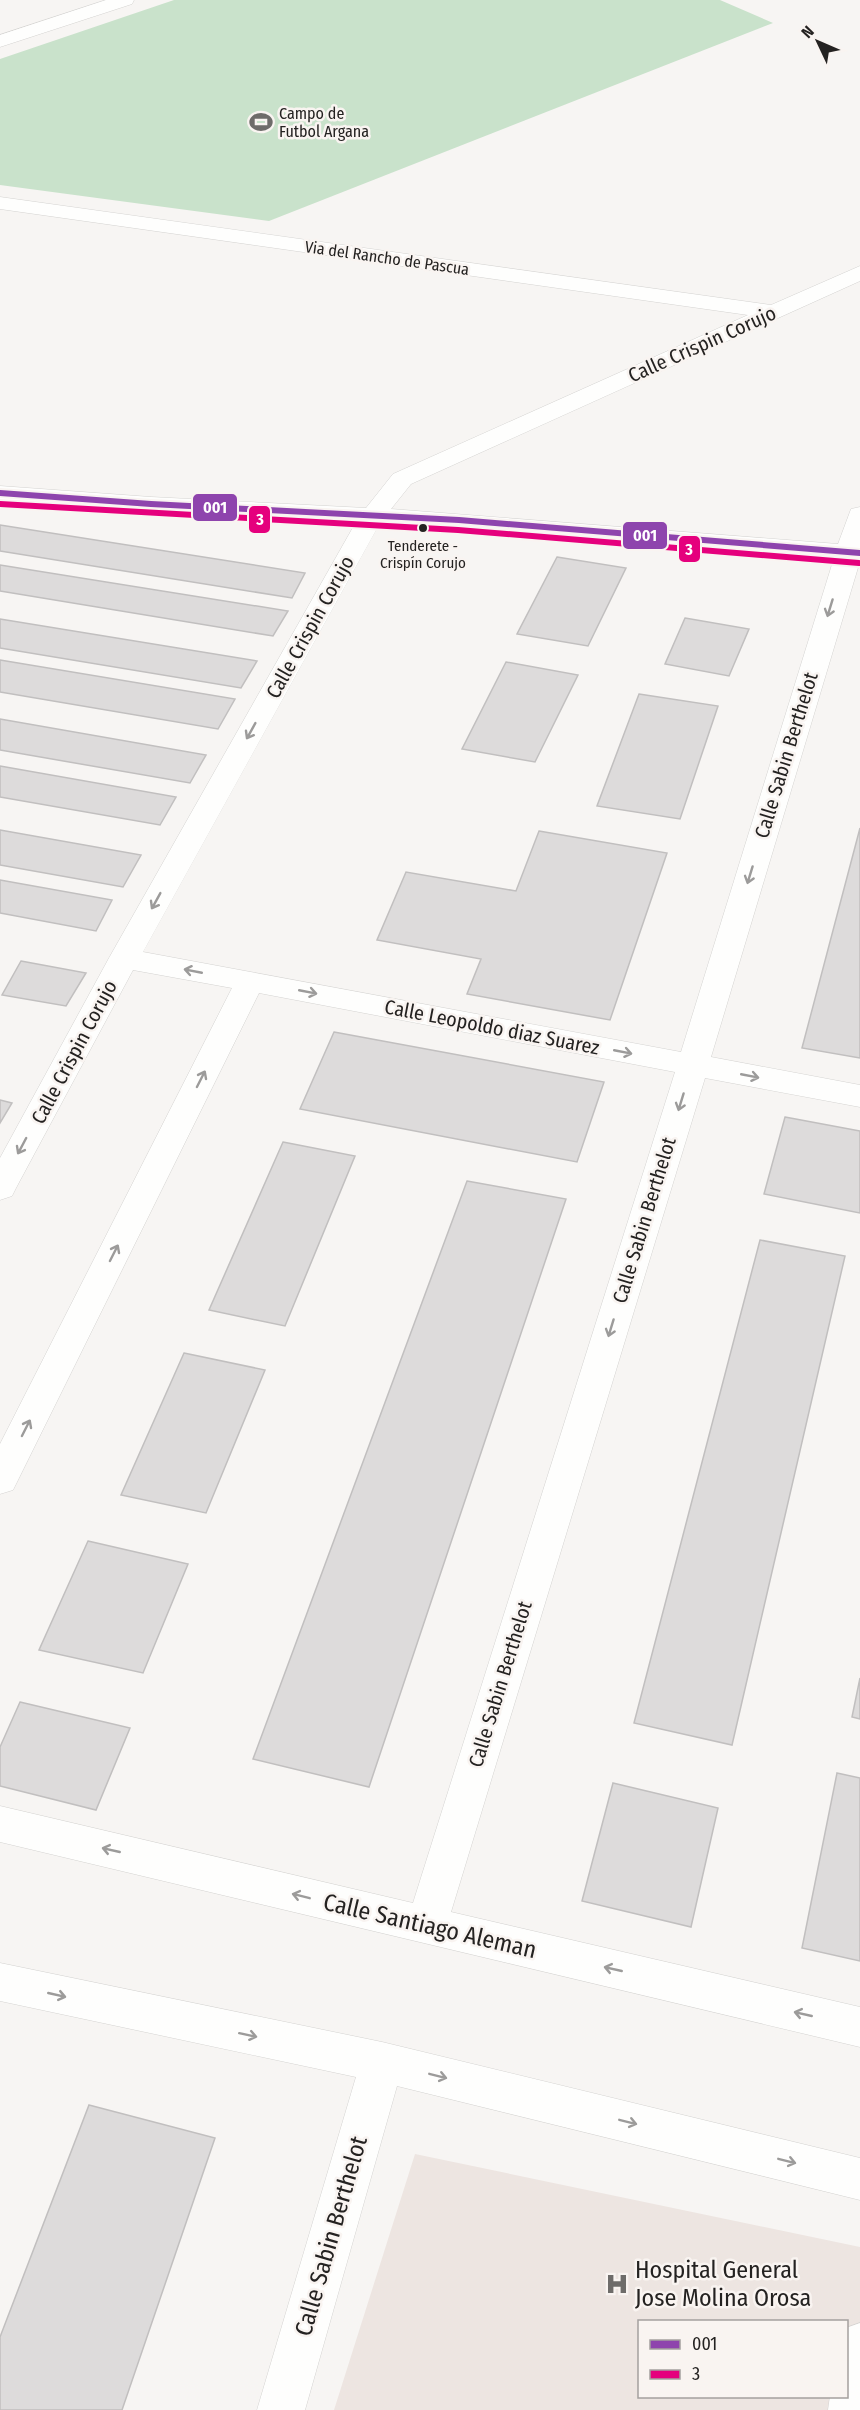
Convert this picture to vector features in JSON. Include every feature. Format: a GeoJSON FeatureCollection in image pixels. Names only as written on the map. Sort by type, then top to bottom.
{"type":"FeatureCollection","features":[{"type":"Feature","properties":{"kind":"street"},"geometry":{"type":"LineString","coordinates":[[0,41],[125,0]]}},
{"type":"Feature","properties":{"kind":"street","name":"Via del Rancho de Pascua"},"geometry":{"type":"LineString","coordinates":[[0,203],[774,312]]}},
{"type":"Feature","properties":{"kind":"street","name":"Calle Crispin Corujo"},"geometry":{"type":"LineString","coordinates":[[0,1188],[124,958],[372,516],[402,480],[860,273]]}},
{"type":"Feature","properties":{"kind":"street"},"geometry":{"type":"LineString","coordinates":[[0,493],[151,504],[459,520],[854,553]]}},
{"type":"Feature","properties":{"kind":"street","name":"Calle Sabin Berthelot"},"geometry":{"type":"LineString","coordinates":[[426,1926],[854,553],[860,514]]}},
{"type":"Feature","properties":{"kind":"street","name":"Calle Leopoldo diaz Suarez"},"geometry":{"type":"LineString","coordinates":[[124,958],[860,1096]]}},
{"type":"Feature","properties":{"kind":"street"},"geometry":{"type":"LineString","coordinates":[[0,1480],[250,982]]}},
{"type":"Feature","properties":{"kind":"street","name":"Calle Santiago Aleman"},"geometry":{"type":"LineString","coordinates":[[0,1824],[860,2027]]}},
{"type":"Feature","properties":{"kind":"street"},"geometry":{"type":"LineString","coordinates":[[0,1982],[382,2062],[860,2179]]}},
{"type":"Feature","properties":{"kind":"street","name":"Calle Sabin Berthelot"},"geometry":{"type":"LineString","coordinates":[[281,2410],[382,2062]]}},
{"type":"Feature","properties":{"kind":"street"},"geometry":{"type":"LineString","coordinates":[[852,2410],[860,2346]]}},
{"type":"Feature","properties":{"kind":"shaded area","name":"Hospital General Jose Molina Orosa"},"geometry":{"type":"Polygon","coordinates":[[[415,2154],[860,2247],[860,2410],[334,2410],[415,2154]]]}},
{"type":"Feature","properties":{"kind":"green space","name":"Campo de Futbol Argana"},"geometry":{"type":"Polygon","coordinates":[[[174,0],[720,0],[773,23],[269,221],[0,185],[0,59],[174,0]]]}},
{"type":"Feature","properties":{"kind":"building"},"geometry":{"type":"Polygon","coordinates":[[[0,525],[305,573],[292,598],[0,551],[0,525]]]}},
{"type":"Feature","properties":{"kind":"building"},"geometry":{"type":"Polygon","coordinates":[[[557,557],[626,568],[588,646],[517,634],[557,557]]]}},
{"type":"Feature","properties":{"kind":"building"},"geometry":{"type":"Polygon","coordinates":[[[0,565],[288,611],[273,636],[0,591],[0,565]]]}},
{"type":"Feature","properties":{"kind":"building"},"geometry":{"type":"Polygon","coordinates":[[[685,618],[749,629],[729,676],[665,664],[685,618]]]}},
{"type":"Feature","properties":{"kind":"building"},"geometry":{"type":"Polygon","coordinates":[[[0,619],[257,661],[241,688],[0,648],[0,619]]]}},
{"type":"Feature","properties":{"kind":"building"},"geometry":{"type":"Polygon","coordinates":[[[0,660],[235,699],[218,729],[0,692],[0,660]]]}},
{"type":"Feature","properties":{"kind":"building"},"geometry":{"type":"Polygon","coordinates":[[[506,662],[578,675],[535,762],[462,749],[506,662]]]}},
{"type":"Feature","properties":{"kind":"building"},"geometry":{"type":"Polygon","coordinates":[[[639,694],[718,706],[680,819],[597,806],[639,694]]]}},
{"type":"Feature","properties":{"kind":"building"},"geometry":{"type":"Polygon","coordinates":[[[0,719],[206,755],[190,783],[0,750],[0,719]]]}},
{"type":"Feature","properties":{"kind":"building"},"geometry":{"type":"Polygon","coordinates":[[[0,766],[176,797],[160,825],[0,797],[0,766]]]}},
{"type":"Feature","properties":{"kind":"building"},"geometry":{"type":"Polygon","coordinates":[[[860,828],[860,1058],[802,1048],[860,828]]]}},
{"type":"Feature","properties":{"kind":"building"},"geometry":{"type":"Polygon","coordinates":[[[0,830],[141,855],[123,887],[0,865],[0,830]]]}},
{"type":"Feature","properties":{"kind":"building"},"geometry":{"type":"Polygon","coordinates":[[[539,831],[667,853],[610,1020],[467,994],[481,959],[377,940],[406,872],[516,891],[539,831]]]}},
{"type":"Feature","properties":{"kind":"building"},"geometry":{"type":"Polygon","coordinates":[[[0,880],[112,900],[96,931],[0,913],[0,880]]]}},
{"type":"Feature","properties":{"kind":"building"},"geometry":{"type":"Polygon","coordinates":[[[21,961],[86,973],[66,1006],[2,995],[21,961]]]}},
{"type":"Feature","properties":{"kind":"building"},"geometry":{"type":"Polygon","coordinates":[[[334,1032],[604,1082],[577,1162],[300,1109],[334,1032]]]}},
{"type":"Feature","properties":{"kind":"building"},"geometry":{"type":"Polygon","coordinates":[[[0,1100],[12,1103],[0,1123],[0,1100]]]}},
{"type":"Feature","properties":{"kind":"building"},"geometry":{"type":"Polygon","coordinates":[[[785,1117],[860,1131],[860,1213],[764,1194],[785,1117]]]}},
{"type":"Feature","properties":{"kind":"building"},"geometry":{"type":"Polygon","coordinates":[[[283,1142],[355,1156],[285,1326],[209,1310],[283,1142]]]}},
{"type":"Feature","properties":{"kind":"building"},"geometry":{"type":"Polygon","coordinates":[[[467,1181],[566,1199],[369,1787],[253,1759],[467,1181]]]}},
{"type":"Feature","properties":{"kind":"building"},"geometry":{"type":"Polygon","coordinates":[[[760,1240],[845,1256],[732,1745],[634,1723],[760,1240]]]}},
{"type":"Feature","properties":{"kind":"building"},"geometry":{"type":"Polygon","coordinates":[[[184,1353],[265,1370],[206,1513],[121,1495],[184,1353]]]}},
{"type":"Feature","properties":{"kind":"building"},"geometry":{"type":"Polygon","coordinates":[[[88,1541],[188,1564],[143,1673],[39,1650],[88,1541]]]}},
{"type":"Feature","properties":{"kind":"building"},"geometry":{"type":"Polygon","coordinates":[[[860,1678],[860,1719],[852,1717],[860,1678]]]}},
{"type":"Feature","properties":{"kind":"building"},"geometry":{"type":"Polygon","coordinates":[[[20,1702],[130,1728],[96,1810],[0,1786],[0,1747],[20,1702]]]}},
{"type":"Feature","properties":{"kind":"building"},"geometry":{"type":"Polygon","coordinates":[[[837,1773],[860,1778],[860,1961],[802,1948],[837,1773]]]}},
{"type":"Feature","properties":{"kind":"building"},"geometry":{"type":"Polygon","coordinates":[[[613,1783],[718,1808],[691,1927],[582,1901],[613,1783]]]}},
{"type":"Feature","properties":{"kind":"building"},"geometry":{"type":"Polygon","coordinates":[[[89,2105],[215,2138],[122,2410],[0,2410],[0,2337],[89,2105]]]}},
{"type":"Feature","properties":{"kind":"transit line","name":"001"},"geometry":{"type":"LineString","coordinates":[[0,493],[151,504],[459,520],[860,553]]}},
{"type":"Feature","properties":{"kind":"transit line","name":"3"},"geometry":{"type":"LineString","coordinates":[[0,504],[458,530],[859,563]]}},
{"type":"Feature","properties":{"kind":"place","name":"Campo de Futbol Argana"},"geometry":{"type":"Point","coordinates":[261,122]}},
{"type":"Feature","properties":{"kind":"place","name":"Tenderete - Crispín Corujo"},"geometry":{"type":"Point","coordinates":[423,528]}},
{"type":"Feature","properties":{"kind":"place","name":"Hospital General Jose Molina Orosa"},"geometry":{"type":"Point","coordinates":[617,2284]}}]}
